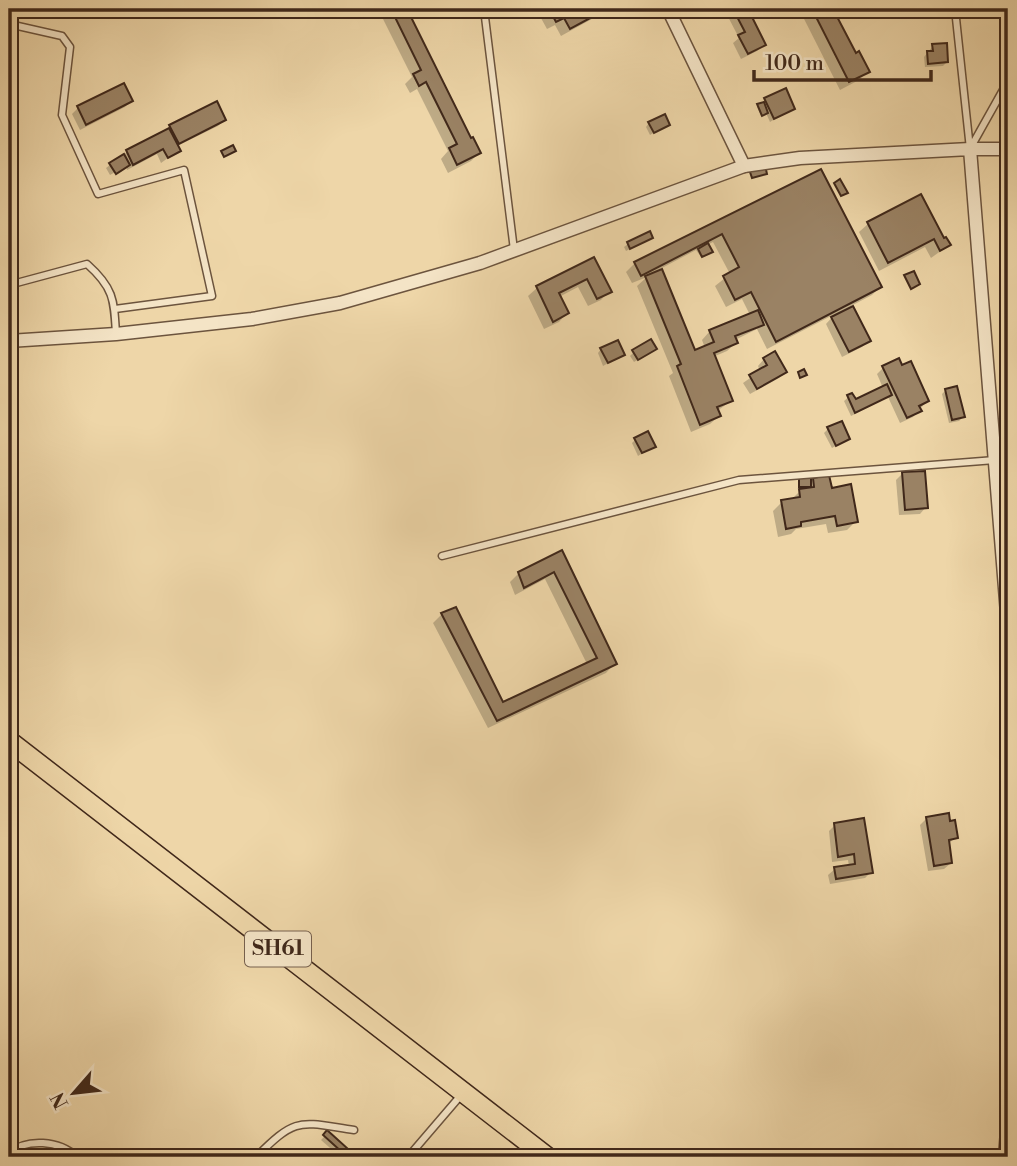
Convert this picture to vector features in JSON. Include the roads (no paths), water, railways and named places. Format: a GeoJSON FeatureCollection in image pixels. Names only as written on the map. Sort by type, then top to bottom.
{"type":"FeatureCollection","features":[{"type":"Feature","properties":{"kind":"main road","name":"SH61"},"geometry":{"type":"LineString","coordinates":[[9,741],[547,1157]]}},
{"type":"Feature","properties":{"kind":"street"},"geometry":{"type":"LineString","coordinates":[[668,9],[744,166]]}},
{"type":"Feature","properties":{"kind":"street"},"geometry":{"type":"LineString","coordinates":[[970,149],[1008,626]]}},
{"type":"Feature","properties":{"kind":"street"},"geometry":{"type":"LineString","coordinates":[[9,341],[116,334],[252,320],[340,303],[514,252],[744,166],[800,158],[1008,149]]}},
{"type":"Feature","properties":{"kind":"street"},"geometry":{"type":"LineString","coordinates":[[1005,1157],[1008,1118]]}},
{"type":"Feature","properties":{"kind":"lane"},"geometry":{"type":"LineString","coordinates":[[484,9],[514,252]]}},
{"type":"Feature","properties":{"kind":"lane"},"geometry":{"type":"LineString","coordinates":[[955,9],[970,149]]}},
{"type":"Feature","properties":{"kind":"lane"},"geometry":{"type":"LineString","coordinates":[[9,24],[62,36],[70,47],[62,115],[98,194],[184,170],[212,296],[115,309]]}},
{"type":"Feature","properties":{"kind":"lane"},"geometry":{"type":"LineString","coordinates":[[970,149],[1008,81]]}},
{"type":"Feature","properties":{"kind":"lane"},"geometry":{"type":"LineString","coordinates":[[9,285],[88,264],[103,278],[114,300],[116,334]]}},
{"type":"Feature","properties":{"kind":"lane"},"geometry":{"type":"LineString","coordinates":[[442,556],[739,481],[995,460]]}},
{"type":"Feature","properties":{"kind":"lane"},"geometry":{"type":"LineString","coordinates":[[419,1157],[410,1154],[464,1092]]}},
{"type":"Feature","properties":{"kind":"lane"},"geometry":{"type":"LineString","coordinates":[[256,1157],[281,1132],[292,1126],[306,1123],[354,1130]]}},
{"type":"Feature","properties":{"kind":"lane"},"geometry":{"type":"LineString","coordinates":[[9,1153],[15,1148],[37,1142],[54,1144],[77,1157]]}}]}
